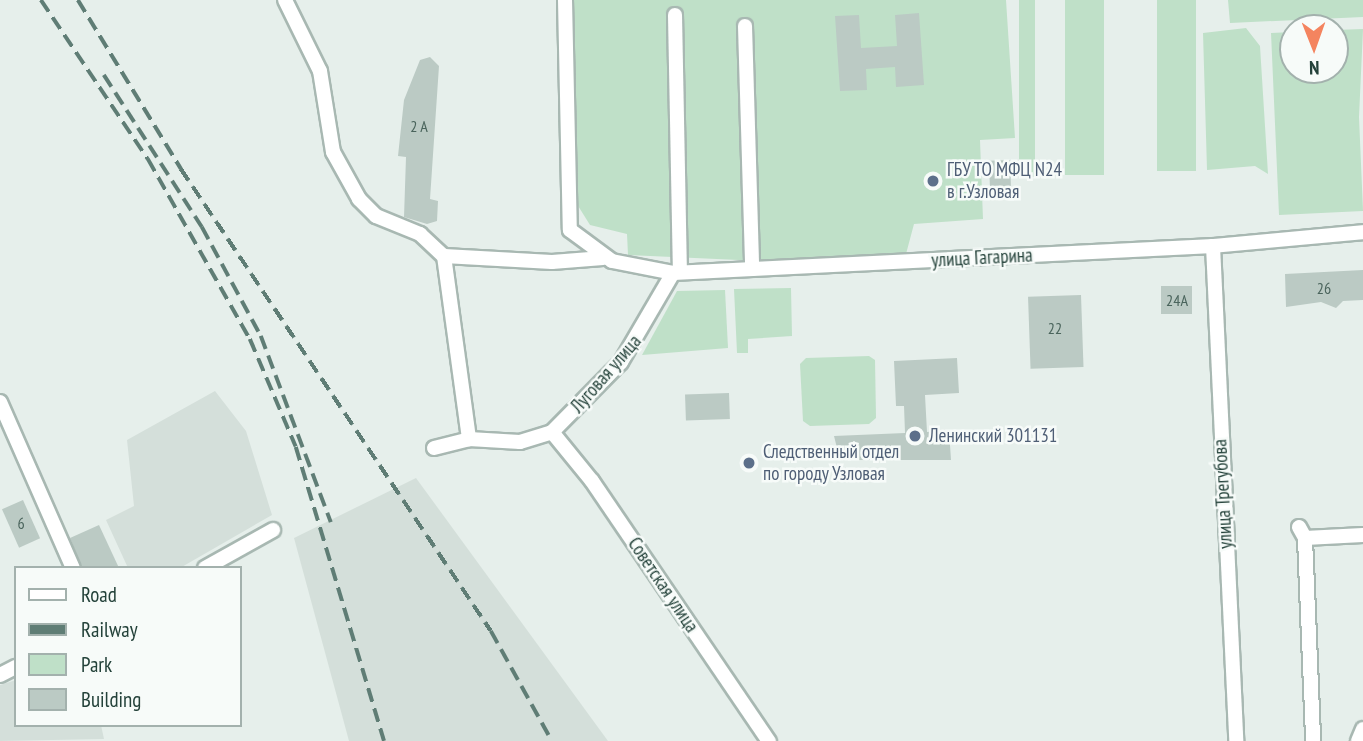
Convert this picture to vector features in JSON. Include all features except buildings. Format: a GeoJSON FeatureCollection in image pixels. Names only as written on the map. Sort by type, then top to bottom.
{"type":"FeatureCollection","features":[{"type":"Feature","properties":{"kind":"street"},"geometry":{"type":"LineString","coordinates":[[285,0],[320,71],[333,152],[359,199],[376,216],[421,234],[443,256],[469,439]]}},
{"type":"Feature","properties":{"kind":"street"},"geometry":{"type":"LineString","coordinates":[[565,0],[570,230],[603,258]]}},
{"type":"Feature","properties":{"kind":"street"},"geometry":{"type":"LineString","coordinates":[[675,16],[677,272]]}},
{"type":"Feature","properties":{"kind":"street"},"geometry":{"type":"LineString","coordinates":[[745,26],[752,269]]}},
{"type":"Feature","properties":{"kind":"street","name":"улица Гагарина"},"geometry":{"type":"LineString","coordinates":[[603,258],[677,272],[1213,246],[1363,232]]}},
{"type":"Feature","properties":{"kind":"street","name":"улица Трегубова"},"geometry":{"type":"LineString","coordinates":[[1213,246],[1236,741]]}},
{"type":"Feature","properties":{"kind":"street"},"geometry":{"type":"LineString","coordinates":[[443,256],[552,262],[603,258]]}},
{"type":"Feature","properties":{"kind":"street","name":"Луговая улица"},"geometry":{"type":"LineString","coordinates":[[552,432],[621,362],[677,272]]}},
{"type":"Feature","properties":{"kind":"street"},"geometry":{"type":"LineString","coordinates":[[0,402],[72,566]]}},
{"type":"Feature","properties":{"kind":"street"},"geometry":{"type":"LineString","coordinates":[[434,448],[469,439],[520,442],[552,432]]}},
{"type":"Feature","properties":{"kind":"street","name":"Советская улица"},"geometry":{"type":"LineString","coordinates":[[552,432],[592,481],[769,741]]}},
{"type":"Feature","properties":{"kind":"street"},"geometry":{"type":"LineString","coordinates":[[209,566],[273,530]]}},
{"type":"Feature","properties":{"kind":"street"},"geometry":{"type":"LineString","coordinates":[[1313,741],[1302,533],[1363,535]]}},
{"type":"Feature","properties":{"kind":"street"},"geometry":{"type":"LineString","coordinates":[[1358,741],[1363,729]]}},
{"type":"Feature","properties":{"kind":"shaded area"},"geometry":{"type":"Polygon","coordinates":[[[215,391],[246,431],[272,515],[183,566],[127,566],[106,520],[134,506],[127,440],[215,391]]]}},
{"type":"Feature","properties":{"kind":"shaded area"},"geometry":{"type":"Polygon","coordinates":[[[416,478],[608,741],[349,741],[294,538],[416,478]]]}},
{"type":"Feature","properties":{"kind":"shaded area"},"geometry":{"type":"Polygon","coordinates":[[[14,681],[14,727],[101,727],[104,739],[0,741],[0,685],[14,681]]]}},
{"type":"Feature","properties":{"kind":"green space"},"geometry":{"type":"Polygon","coordinates":[[[571,0],[1006,0],[1015,138],[980,140],[983,219],[914,224],[906,254],[761,261],[628,255],[627,234],[590,225],[575,201],[571,0]]]}},
{"type":"Feature","properties":{"kind":"green space"},"geometry":{"type":"Polygon","coordinates":[[[1019,0],[1035,0],[1035,177],[1019,177],[1019,0]]]}},
{"type":"Feature","properties":{"kind":"green space"},"geometry":{"type":"Polygon","coordinates":[[[1065,0],[1104,0],[1104,175],[1065,175],[1065,0]]]}},
{"type":"Feature","properties":{"kind":"green space"},"geometry":{"type":"Polygon","coordinates":[[[1157,0],[1196,0],[1196,171],[1157,171],[1157,0]]]}},
{"type":"Feature","properties":{"kind":"green space"},"geometry":{"type":"Polygon","coordinates":[[[1228,0],[1363,0],[1363,17],[1349,18],[1349,14],[1279,14],[1279,21],[1230,23],[1228,0]]]}},
{"type":"Feature","properties":{"kind":"green space"},"geometry":{"type":"Polygon","coordinates":[[[1246,28],[1260,46],[1268,174],[1255,166],[1207,170],[1203,33],[1246,28]]]}},
{"type":"Feature","properties":{"kind":"green space"},"geometry":{"type":"Polygon","coordinates":[[[1363,29],[1359,117],[1363,211],[1279,215],[1271,33],[1279,33],[1279,84],[1349,84],[1349,30],[1363,29]]]}},
{"type":"Feature","properties":{"kind":"green space"},"geometry":{"type":"Polygon","coordinates":[[[791,288],[792,336],[748,339],[748,353],[737,353],[734,289],[791,288]]]}},
{"type":"Feature","properties":{"kind":"green space"},"geometry":{"type":"Polygon","coordinates":[[[725,290],[728,348],[642,355],[677,291],[725,290]]]}},
{"type":"Feature","properties":{"kind":"green space"},"geometry":{"type":"Polygon","coordinates":[[[869,356],[875,360],[876,418],[869,424],[810,426],[803,421],[800,364],[806,358],[869,356]]]}},
{"type":"Feature","properties":{"kind":"railway"},"geometry":{"type":"LineString","coordinates":[[41,0],[148,159],[250,339],[296,447],[384,741]]}},
{"type":"Feature","properties":{"kind":"railway"},"geometry":{"type":"LineString","coordinates":[[78,0],[181,169],[491,631],[552,741]]}},
{"type":"Feature","properties":{"kind":"railway"},"geometry":{"type":"LineString","coordinates":[[104,75],[202,227],[261,336],[331,522]]}},
{"type":"Feature","properties":{"kind":"place","name":"ГБУ ТО МФЦ N24 в г.Узловая"},"geometry":{"type":"Point","coordinates":[933,181]}},
{"type":"Feature","properties":{"kind":"place","name":"Ленинский 301131"},"geometry":{"type":"Point","coordinates":[915,436]}},
{"type":"Feature","properties":{"kind":"place","name":"Следственный отдел по городу Узловая"},"geometry":{"type":"Point","coordinates":[749,463]}}]}
